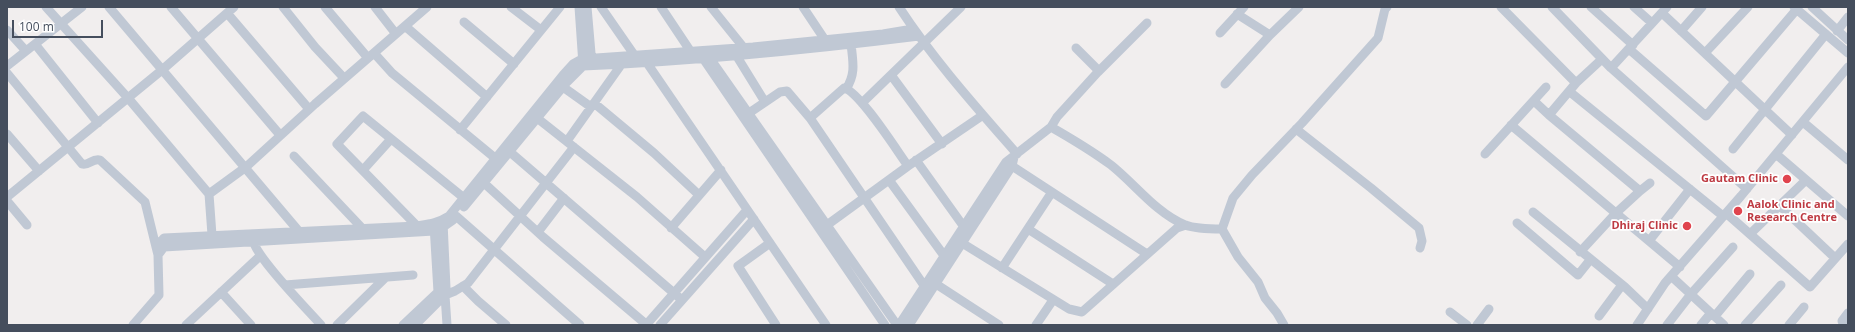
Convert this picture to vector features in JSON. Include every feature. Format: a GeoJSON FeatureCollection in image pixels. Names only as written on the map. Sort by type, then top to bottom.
{"type":"FeatureCollection","features":[{"type":"Feature","properties":{"kind":"street"},"geometry":{"type":"LineString","coordinates":[[46,7],[128,98],[209,194],[212,235]]}},
{"type":"Feature","properties":{"kind":"street"},"geometry":{"type":"LineString","coordinates":[[7,66],[82,7]]}},
{"type":"Feature","properties":{"kind":"street"},"geometry":{"type":"LineString","coordinates":[[109,7],[246,166],[302,234]]}},
{"type":"Feature","properties":{"kind":"street"},"geometry":{"type":"LineString","coordinates":[[171,7],[280,135]]}},
{"type":"Feature","properties":{"kind":"street"},"geometry":{"type":"LineString","coordinates":[[283,7],[314,47],[344,78]]}},
{"type":"Feature","properties":{"kind":"street"},"geometry":{"type":"LineString","coordinates":[[325,7],[371,56],[494,158]]}},
{"type":"Feature","properties":{"kind":"street"},"geometry":{"type":"LineString","coordinates":[[209,194],[246,166],[344,78],[427,7]]}},
{"type":"Feature","properties":{"kind":"street"},"geometry":{"type":"LineString","coordinates":[[511,7],[541,30]]}},
{"type":"Feature","properties":{"kind":"street"},"geometry":{"type":"LineString","coordinates":[[460,130],[560,7]]}},
{"type":"Feature","properties":{"kind":"street"},"geometry":{"type":"LineString","coordinates":[[579,7],[587,63]]}},
{"type":"Feature","properties":{"kind":"street"},"geometry":{"type":"LineString","coordinates":[[157,251],[164,247],[252,237],[438,226],[456,216],[563,87],[587,63],[586,7]]}},
{"type":"Feature","properties":{"kind":"street"},"geometry":{"type":"LineString","coordinates":[[601,7],[642,58],[826,325]]}},
{"type":"Feature","properties":{"kind":"street"},"geometry":{"type":"LineString","coordinates":[[661,7],[749,113],[826,225],[898,325],[945,257],[1006,162],[1014,159]]}},
{"type":"Feature","properties":{"kind":"street"},"geometry":{"type":"LineString","coordinates":[[711,7],[744,48]]}},
{"type":"Feature","properties":{"kind":"street"},"geometry":{"type":"LineString","coordinates":[[803,7],[826,40]]}},
{"type":"Feature","properties":{"kind":"street"},"geometry":{"type":"LineString","coordinates":[[899,7],[916,32],[983,115],[1014,159],[1052,192],[1147,254]]}},
{"type":"Feature","properties":{"kind":"street"},"geometry":{"type":"LineString","coordinates":[[862,103],[961,7]]}},
{"type":"Feature","properties":{"kind":"street"},"geometry":{"type":"LineString","coordinates":[[1220,33],[1244,7]]}},
{"type":"Feature","properties":{"kind":"street"},"geometry":{"type":"LineString","coordinates":[[1225,84],[1270,35],[1299,7]]}},
{"type":"Feature","properties":{"kind":"street"},"geometry":{"type":"LineString","coordinates":[[1501,7],[1576,83]]}},
{"type":"Feature","properties":{"kind":"street"},"geometry":{"type":"LineString","coordinates":[[1552,7],[1611,68],[1747,189]]}},
{"type":"Feature","properties":{"kind":"street"},"geometry":{"type":"LineString","coordinates":[[1591,7],[1631,47],[1706,116],[1737,82],[1796,8],[1848,53]]}},
{"type":"Feature","properties":{"kind":"street"},"geometry":{"type":"LineString","coordinates":[[1634,7],[1652,23]]}},
{"type":"Feature","properties":{"kind":"street"},"geometry":{"type":"LineString","coordinates":[[1681,31],[1702,7]]}},
{"type":"Feature","properties":{"kind":"street"},"geometry":{"type":"LineString","coordinates":[[1705,53],[1748,7]]}},
{"type":"Feature","properties":{"kind":"street"},"geometry":{"type":"LineString","coordinates":[[1812,7],[1848,40]]}},
{"type":"Feature","properties":{"kind":"street"},"geometry":{"type":"LineString","coordinates":[[378,8],[396,34]]}},
{"type":"Feature","properties":{"kind":"street"},"geometry":{"type":"LineString","coordinates":[[7,197],[162,70],[230,9],[309,109]]}},
{"type":"Feature","properties":{"kind":"street"},"geometry":{"type":"LineString","coordinates":[[1284,325],[1265,298],[1258,282],[1238,257],[1222,229],[1233,198],[1252,175],[1296,129],[1378,38],[1384,9]]}},
{"type":"Feature","properties":{"kind":"street"},"geometry":{"type":"LineString","coordinates":[[1611,68],[1664,10],[1681,31],[1792,135]]}},
{"type":"Feature","properties":{"kind":"street"},"geometry":{"type":"LineString","coordinates":[[1237,14],[1270,35]]}},
{"type":"Feature","properties":{"kind":"street"},"geometry":{"type":"LineString","coordinates":[[1837,31],[1848,17]]}},
{"type":"Feature","properties":{"kind":"street"},"geometry":{"type":"LineString","coordinates":[[464,22],[514,64]]}},
{"type":"Feature","properties":{"kind":"street"},"geometry":{"type":"LineString","coordinates":[[911,324],[1014,159],[1052,127],[1057,117],[1098,72],[1147,23]]}},
{"type":"Feature","properties":{"kind":"street"},"geometry":{"type":"LineString","coordinates":[[405,26],[487,97]]}},
{"type":"Feature","properties":{"kind":"street"},"geometry":{"type":"LineString","coordinates":[[7,30],[26,50]]}},
{"type":"Feature","properties":{"kind":"street"},"geometry":{"type":"LineString","coordinates":[[587,63],[621,65],[642,58],[701,54],[736,56],[851,44],[916,32]]}},
{"type":"Feature","properties":{"kind":"street"},"geometry":{"type":"LineString","coordinates":[[302,234],[362,228],[438,226],[449,216],[464,198],[494,158],[573,64],[701,54],[744,48],[916,32]]}},
{"type":"Feature","properties":{"kind":"street"},"geometry":{"type":"LineString","coordinates":[[1733,149],[1826,34]]}},
{"type":"Feature","properties":{"kind":"street"},"geometry":{"type":"LineString","coordinates":[[35,44],[98,122]]}},
{"type":"Feature","properties":{"kind":"street"},"geometry":{"type":"LineString","coordinates":[[846,89],[852,79],[854,69],[851,44]]}},
{"type":"Feature","properties":{"kind":"street"},"geometry":{"type":"LineString","coordinates":[[1076,48],[1098,72]]}},
{"type":"Feature","properties":{"kind":"street"},"geometry":{"type":"LineString","coordinates":[[701,54],[886,325]]}},
{"type":"Feature","properties":{"kind":"street"},"geometry":{"type":"LineString","coordinates":[[736,56],[765,102]]}},
{"type":"Feature","properties":{"kind":"street"},"geometry":{"type":"LineString","coordinates":[[1549,115],[1570,92],[1576,83],[1602,59]]}},
{"type":"Feature","properties":{"kind":"street"},"geometry":{"type":"LineString","coordinates":[[403,325],[442,293],[468,283],[546,183],[571,144],[593,105],[621,65]]}},
{"type":"Feature","properties":{"kind":"street"},"geometry":{"type":"LineString","coordinates":[[1637,325],[1671,276],[1725,215],[1848,67]]}},
{"type":"Feature","properties":{"kind":"street"},"geometry":{"type":"LineString","coordinates":[[7,73],[67,148],[84,165],[93,160],[100,160],[142,198],[148,208],[157,251],[159,295],[133,325]]}},
{"type":"Feature","properties":{"kind":"street"},"geometry":{"type":"LineString","coordinates":[[891,74],[942,144]]}},
{"type":"Feature","properties":{"kind":"street"},"geometry":{"type":"LineString","coordinates":[[563,87],[593,105],[648,148],[700,195]]}},
{"type":"Feature","properties":{"kind":"street"},"geometry":{"type":"LineString","coordinates":[[1485,154],[1546,87]]}},
{"type":"Feature","properties":{"kind":"street"},"geometry":{"type":"LineString","coordinates":[[810,118],[844,88],[850,89],[908,166]]}},
{"type":"Feature","properties":{"kind":"street"},"geometry":{"type":"LineString","coordinates":[[749,113],[780,92],[787,91],[810,118],[924,287]]}},
{"type":"Feature","properties":{"kind":"street"},"geometry":{"type":"LineString","coordinates":[[1570,92],[1690,189],[1750,234],[1810,287],[1848,244]]}},
{"type":"Feature","properties":{"kind":"street"},"geometry":{"type":"LineString","coordinates":[[1534,101],[1640,191]]}},
{"type":"Feature","properties":{"kind":"street"},"geometry":{"type":"LineString","coordinates":[[826,225],[916,160],[942,144],[983,115]]}},
{"type":"Feature","properties":{"kind":"street"},"geometry":{"type":"LineString","coordinates":[[417,226],[337,144],[363,116],[464,198]]}},
{"type":"Feature","properties":{"kind":"street"},"geometry":{"type":"LineString","coordinates":[[537,118],[571,144],[705,257]]}},
{"type":"Feature","properties":{"kind":"street"},"geometry":{"type":"LineString","coordinates":[[1803,122],[1846,155]]}},
{"type":"Feature","properties":{"kind":"street"},"geometry":{"type":"LineString","coordinates":[[1511,126],[1680,266]]}},
{"type":"Feature","properties":{"kind":"street"},"geometry":{"type":"LineString","coordinates":[[1052,127],[1081,144],[1099,157],[1171,218],[1186,225],[1208,229],[1222,229]]}},
{"type":"Feature","properties":{"kind":"street"},"geometry":{"type":"LineString","coordinates":[[1296,129],[1419,228],[1422,241],[1420,248]]}},
{"type":"Feature","properties":{"kind":"street"},"geometry":{"type":"LineString","coordinates":[[7,134],[39,171]]}},
{"type":"Feature","properties":{"kind":"street"},"geometry":{"type":"LineString","coordinates":[[363,170],[391,139]]}},
{"type":"Feature","properties":{"kind":"street"},"geometry":{"type":"LineString","coordinates":[[510,152],[682,300]]}},
{"type":"Feature","properties":{"kind":"street"},"geometry":{"type":"LineString","coordinates":[[1776,154],[1848,216]]}},
{"type":"Feature","properties":{"kind":"street"},"geometry":{"type":"LineString","coordinates":[[294,156],[362,228]]}},
{"type":"Feature","properties":{"kind":"street"},"geometry":{"type":"LineString","coordinates":[[916,160],[964,227]]}},
{"type":"Feature","properties":{"kind":"street"},"geometry":{"type":"LineString","coordinates":[[671,228],[720,170]]}},
{"type":"Feature","properties":{"kind":"street"},"geometry":{"type":"LineString","coordinates":[[889,180],[945,257]]}},
{"type":"Feature","properties":{"kind":"street"},"geometry":{"type":"LineString","coordinates":[[1750,234],[1806,180]]}},
{"type":"Feature","properties":{"kind":"street"},"geometry":{"type":"LineString","coordinates":[[484,183],[538,232],[647,325],[747,210]]}},
{"type":"Feature","properties":{"kind":"street"},"geometry":{"type":"LineString","coordinates":[[1580,252],[1616,213],[1650,183]]}},
{"type":"Feature","properties":{"kind":"street"},"geometry":{"type":"LineString","coordinates":[[1649,241],[1690,189]]}},
{"type":"Feature","properties":{"kind":"street"},"geometry":{"type":"LineString","coordinates":[[1002,268],[1052,192]]}},
{"type":"Feature","properties":{"kind":"street"},"geometry":{"type":"LineString","coordinates":[[538,232],[564,198]]}},
{"type":"Feature","properties":{"kind":"street"},"geometry":{"type":"LineString","coordinates":[[7,201],[27,225]]}},
{"type":"Feature","properties":{"kind":"street"},"geometry":{"type":"LineString","coordinates":[[1780,206],[1835,258]]}},
{"type":"Feature","properties":{"kind":"street"},"geometry":{"type":"LineString","coordinates":[[1533,212],[1622,285],[1648,310]]}},
{"type":"Feature","properties":{"kind":"street"},"geometry":{"type":"LineString","coordinates":[[456,216],[580,325]]}},
{"type":"Feature","properties":{"kind":"street"},"geometry":{"type":"LineString","coordinates":[[660,325],[754,219]]}},
{"type":"Feature","properties":{"kind":"street"},"geometry":{"type":"LineString","coordinates":[[1517,223],[1578,275],[1590,260]]}},
{"type":"Feature","properties":{"kind":"street"},"geometry":{"type":"LineString","coordinates":[[962,243],[1069,310],[1082,312],[1177,228],[1186,225]]}},
{"type":"Feature","properties":{"kind":"street"},"geometry":{"type":"LineString","coordinates":[[438,226],[442,293],[448,325]]}},
{"type":"Feature","properties":{"kind":"street"},"geometry":{"type":"LineString","coordinates":[[1028,229],[1113,284]]}},
{"type":"Feature","properties":{"kind":"street"},"geometry":{"type":"LineString","coordinates":[[157,251],[164,238],[212,235],[252,237]]}},
{"type":"Feature","properties":{"kind":"street"},"geometry":{"type":"LineString","coordinates":[[252,237],[260,256],[321,325]]}},
{"type":"Feature","properties":{"kind":"street"},"geometry":{"type":"LineString","coordinates":[[770,243],[738,266],[776,325]]}},
{"type":"Feature","properties":{"kind":"street"},"geometry":{"type":"LineString","coordinates":[[1667,325],[1691,294],[1733,247]]}},
{"type":"Feature","properties":{"kind":"street"},"geometry":{"type":"LineString","coordinates":[[186,325],[260,256]]}},
{"type":"Feature","properties":{"kind":"street"},"geometry":{"type":"LineString","coordinates":[[1701,325],[1750,274]]}},
{"type":"Feature","properties":{"kind":"street"},"geometry":{"type":"LineString","coordinates":[[285,285],[413,275]]}},
{"type":"Feature","properties":{"kind":"street"},"geometry":{"type":"LineString","coordinates":[[1671,276],[1724,325]]}},
{"type":"Feature","properties":{"kind":"street"},"geometry":{"type":"LineString","coordinates":[[337,325],[385,278]]}},
{"type":"Feature","properties":{"kind":"street"},"geometry":{"type":"LineString","coordinates":[[936,284],[998,325]]}},
{"type":"Feature","properties":{"kind":"street"},"geometry":{"type":"LineString","coordinates":[[1599,316],[1622,285]]}},
{"type":"Feature","properties":{"kind":"street"},"geometry":{"type":"LineString","coordinates":[[1745,325],[1781,285]]}},
{"type":"Feature","properties":{"kind":"street"},"geometry":{"type":"LineString","coordinates":[[463,286],[478,302],[506,325]]}},
{"type":"Feature","properties":{"kind":"street"},"geometry":{"type":"LineString","coordinates":[[221,292],[252,325]]}},
{"type":"Feature","properties":{"kind":"street"},"geometry":{"type":"LineString","coordinates":[[415,325],[442,293]]}},
{"type":"Feature","properties":{"kind":"street"},"geometry":{"type":"LineString","coordinates":[[1036,325],[1053,300]]}},
{"type":"Feature","properties":{"kind":"street"},"geometry":{"type":"LineString","coordinates":[[1788,325],[1804,307]]}},
{"type":"Feature","properties":{"kind":"street"},"geometry":{"type":"LineString","coordinates":[[1477,325],[1489,309]]}},
{"type":"Feature","properties":{"kind":"street"},"geometry":{"type":"LineString","coordinates":[[1450,312],[1467,325]]}},
{"type":"Feature","properties":{"kind":"street"},"geometry":{"type":"LineString","coordinates":[[1848,313],[1842,321],[1848,325]]}},
{"type":"Feature","properties":{"kind":"place","name":"Gautam Clinic"},"geometry":{"type":"Point","coordinates":[1787,179]}},
{"type":"Feature","properties":{"kind":"place","name":"Aalok Clinic and Research Centre"},"geometry":{"type":"Point","coordinates":[1738,211]}},
{"type":"Feature","properties":{"kind":"place","name":"Dhiraj Clinic"},"geometry":{"type":"Point","coordinates":[1687,226]}}]}
